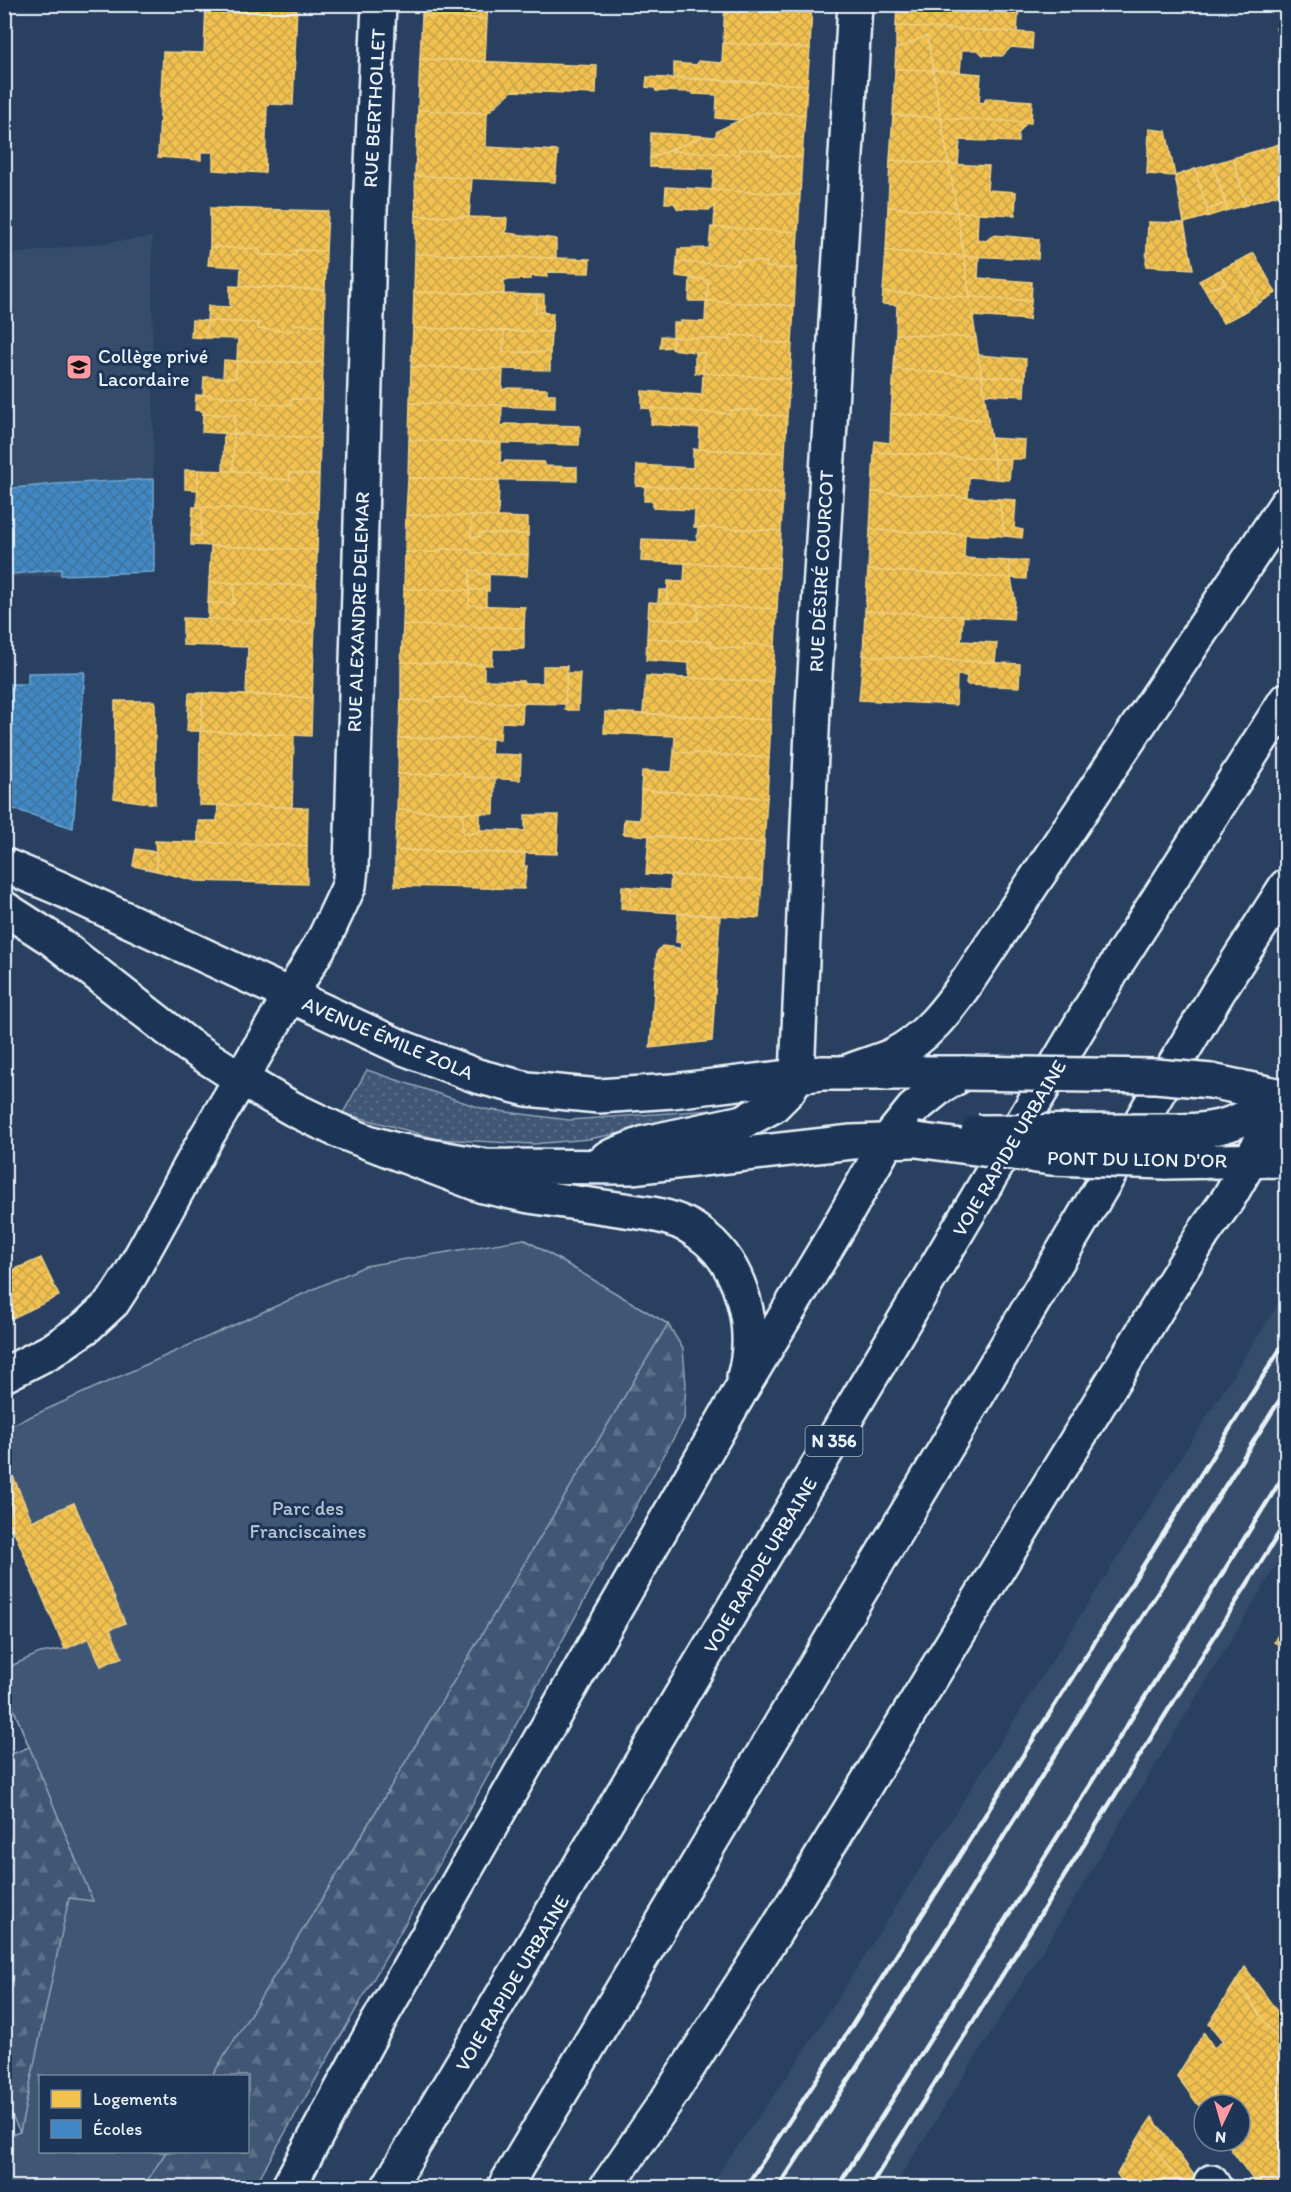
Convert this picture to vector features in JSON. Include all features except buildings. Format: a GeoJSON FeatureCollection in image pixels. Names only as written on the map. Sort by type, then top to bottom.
{"type":"FeatureCollection","features":[{"type":"Feature","properties":{"kind":"main road","name":"RUE BERTHOLLET"},"geometry":{"type":"LineString","coordinates":[[370,212],[379,4]]}},
{"type":"Feature","properties":{"kind":"main road","name":"RUE DÉSIRÉ COURCOT"},"geometry":{"type":"LineString","coordinates":[[796,1076],[814,696],[855,4]]}},
{"type":"Feature","properties":{"kind":"main road","name":"RUE ALEXANDRE DELEMAR"},"geometry":{"type":"LineString","coordinates":[[4,1375],[51,1351],[86,1327],[113,1302],[131,1274],[207,1136],[325,937],[342,903],[350,878],[370,212]]}},
{"type":"Feature","properties":{"kind":"main road"},"geometry":{"type":"LineString","coordinates":[[848,1072],[891,1056],[924,1034],[943,1015],[1287,504]]}},
{"type":"Feature","properties":{"kind":"main road","name":"VOIE RAPIDE URBAINE"},"geometry":{"type":"LineString","coordinates":[[388,2187],[444,2097],[1119,960],[1287,700]]}},
{"type":"Feature","properties":{"kind":"main road","name":"AVENUE ÉMILE ZOLA"},"geometry":{"type":"LineString","coordinates":[[4,865],[289,996],[448,1066],[502,1084],[550,1093],[599,1096],[848,1072],[921,1088]]}},
{"type":"Feature","properties":{"kind":"main road"},"geometry":{"type":"LineString","coordinates":[[504,2187],[1218,992],[1287,886]]}},
{"type":"Feature","properties":{"kind":"main road"},"geometry":{"type":"LineString","coordinates":[[4,908],[52,939],[188,1045],[293,1109],[368,1142],[483,1186],[529,1196],[652,1214],[669,1218],[700,1233],[714,1246],[727,1265],[739,1288],[747,1316],[748,1362],[741,1390]]}},
{"type":"Feature","properties":{"kind":"main road"},"geometry":{"type":"LineString","coordinates":[[288,2187],[375,2028],[741,1390],[834,1235],[902,1140],[921,1088],[924,1034]]}},
{"type":"Feature","properties":{"kind":"main road"},"geometry":{"type":"LineString","coordinates":[[606,2187],[668,2100],[776,1931],[1197,1244],[1228,1200],[1287,1097],[1211,1081],[1156,1076],[964,1073],[921,1088]]}},
{"type":"Feature","properties":{"kind":"main road"},"geometry":{"type":"LineString","coordinates":[[584,1168],[645,1143],[743,1122],[773,1106],[788,1091],[796,1076]]}},
{"type":"Feature","properties":{"kind":"main road","name":"PONT DU LION D'OR"},"geometry":{"type":"LineString","coordinates":[[1165,1146],[1188,1131],[1234,1122],[1287,1097]]}},
{"type":"Feature","properties":{"kind":"main road"},"geometry":{"type":"LineString","coordinates":[[368,1142],[426,1157],[485,1166],[584,1168],[650,1166],[852,1142],[902,1140]]}},
{"type":"Feature","properties":{"kind":"main road","name":"PONT DU LION D'OR"},"geometry":{"type":"LineString","coordinates":[[902,1140],[1051,1158],[1165,1146],[1249,1162],[1287,1160]]}},
{"type":"Feature","properties":{"kind":"shaded area","name":"Collège privé Lacordaire"},"geometry":{"type":"Polygon","coordinates":[[[152,237],[154,572],[5,577],[4,255],[152,237]]]}},
{"type":"Feature","properties":{"kind":"shaded area"},"geometry":{"type":"Polygon","coordinates":[[[1286,1292],[1286,1549],[1053,1934],[894,2187],[709,2187],[800,2058],[1286,1292]]]}},
{"type":"Feature","properties":{"kind":"green space"},"geometry":{"type":"Polygon","coordinates":[[[367,1070],[484,1109],[569,1120],[711,1110],[705,1117],[589,1139],[533,1144],[438,1139],[343,1113],[367,1070]]]}},
{"type":"Feature","properties":{"kind":"green space","name":"Parc des Franciscaines"},"geometry":{"type":"Polygon","coordinates":[[[524,1239],[668,1324],[683,1349],[686,1384],[684,1419],[440,1863],[254,2187],[5,2187],[5,2137],[20,2132],[5,2102],[5,1757],[29,1747],[7,1693],[101,1666],[524,1239]]]}},
{"type":"Feature","properties":{"kind":"green space","name":"Parc des Franciscaines"},"geometry":{"type":"Polygon","coordinates":[[[524,1239],[668,1324],[364,1831],[213,2075],[39,2075],[39,2153],[165,2153],[143,2187],[5,2187],[5,2137],[20,2132],[69,1898],[93,1901],[5,1688],[4,1669],[40,1653],[65,1649],[89,1638],[101,1666],[110,1629],[125,1623],[74,1503],[32,1521],[5,1457],[5,1428],[365,1266],[524,1239]]]}},
{"type":"Feature","properties":{"kind":"railway"},"geometry":{"type":"LineString","coordinates":[[745,2188],[846,2035],[1286,1340]]}},
{"type":"Feature","properties":{"kind":"railway"},"geometry":{"type":"LineString","coordinates":[[778,2188],[942,1937],[1286,1390]]}},
{"type":"Feature","properties":{"kind":"railway"},"geometry":{"type":"LineString","coordinates":[[837,2188],[1286,1472]]}},
{"type":"Feature","properties":{"kind":"railway"},"geometry":{"type":"LineString","coordinates":[[869,2188],[1286,1522]]}},
{"type":"Feature","properties":{"kind":"place","name":"Collège privé Lacordaire"},"geometry":{"type":"Point","coordinates":[79,367]}}]}
